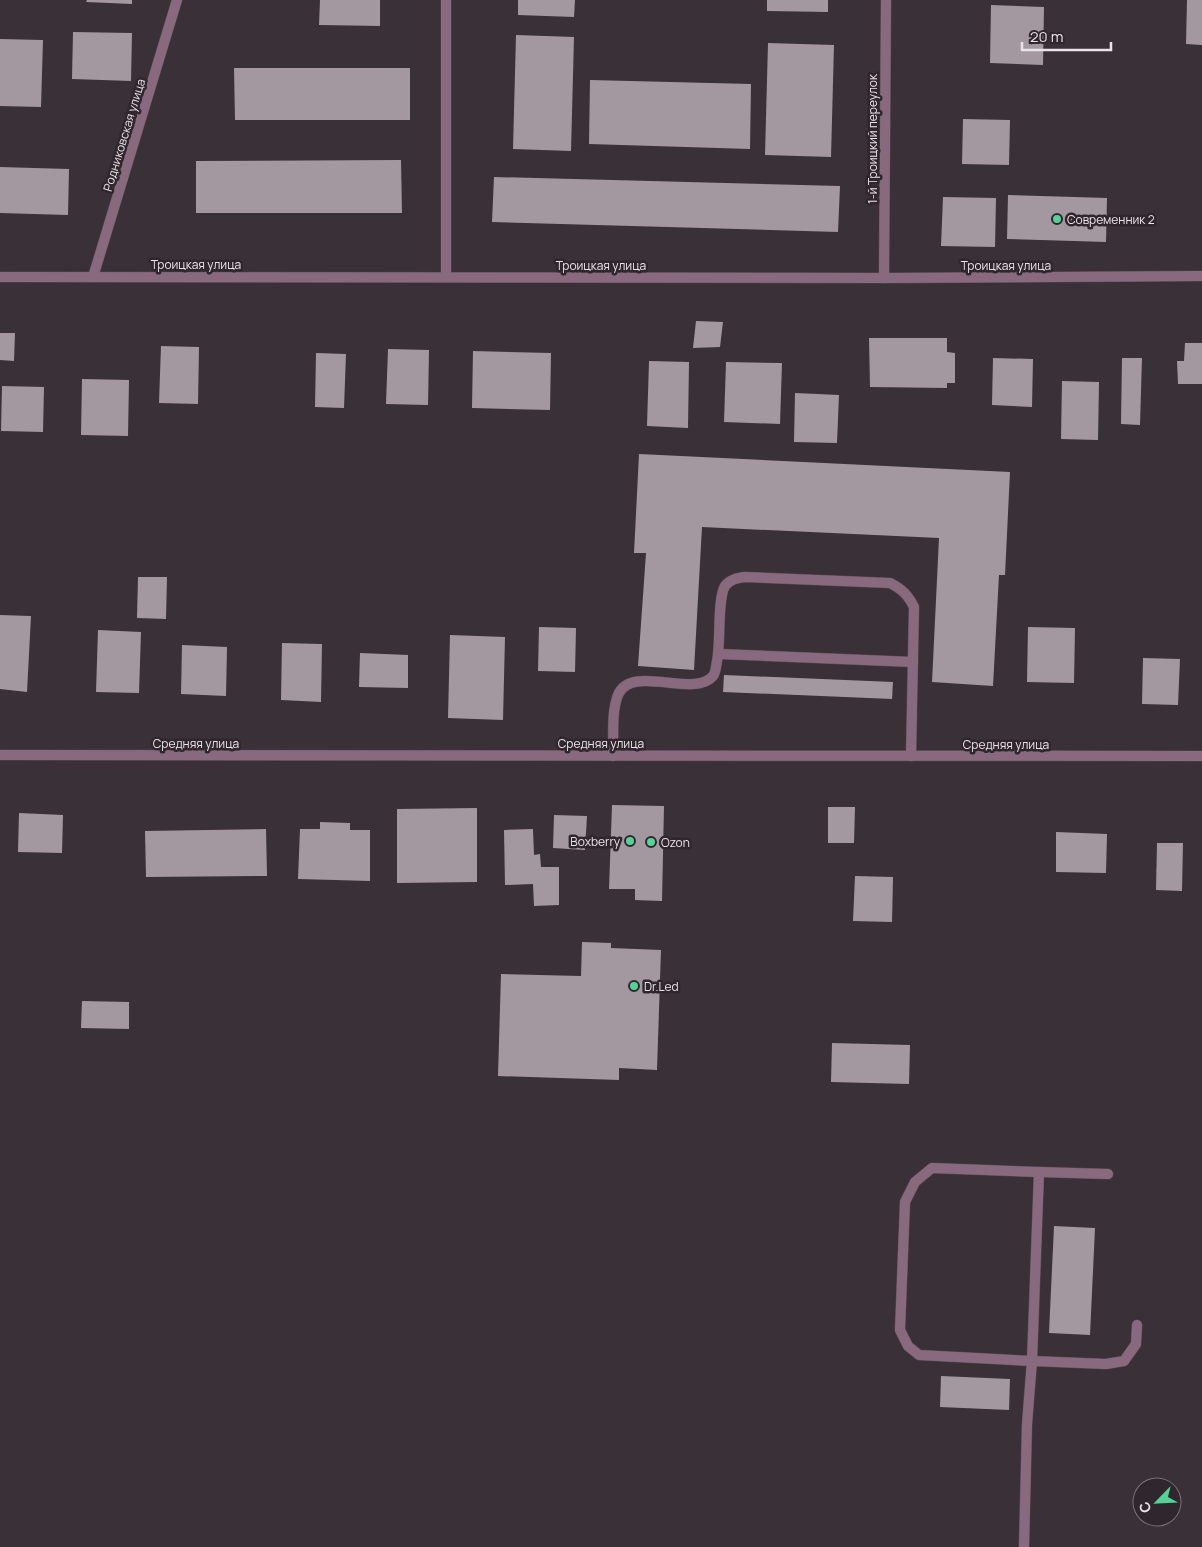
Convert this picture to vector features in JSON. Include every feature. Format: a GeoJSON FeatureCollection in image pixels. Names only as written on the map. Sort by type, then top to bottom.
{"type":"FeatureCollection","features":[{"type":"Feature","properties":{"kind":"street","name":"Родниковская улица"},"geometry":{"type":"LineString","coordinates":[[93,277],[177,0]]}},
{"type":"Feature","properties":{"kind":"street"},"geometry":{"type":"LineString","coordinates":[[446,0],[446,277]]}},
{"type":"Feature","properties":{"kind":"street","name":"1-й Троицкий переулок"},"geometry":{"type":"LineString","coordinates":[[884,278],[886,0]]}},
{"type":"Feature","properties":{"kind":"street","name":"Троицкая улица"},"geometry":{"type":"LineString","coordinates":[[0,277],[884,278],[1202,276]]}},
{"type":"Feature","properties":{"kind":"street"},"geometry":{"type":"LineString","coordinates":[[613,756],[615,706],[619,692],[628,684],[643,681],[698,684],[708,680],[715,674],[719,654],[722,597],[725,586],[733,579],[755,577],[890,583],[902,589],[909,597],[914,608],[910,756]]}},
{"type":"Feature","properties":{"kind":"street"},"geometry":{"type":"LineString","coordinates":[[719,654],[912,662]]}},
{"type":"Feature","properties":{"kind":"street","name":"Средняя улица"},"geometry":{"type":"LineString","coordinates":[[0,755],[1202,756]]}},
{"type":"Feature","properties":{"kind":"street"},"geometry":{"type":"LineString","coordinates":[[1108,1174],[932,1168],[915,1182],[905,1202],[900,1330],[908,1346],[920,1355],[1106,1364],[1124,1361],[1136,1344],[1137,1325]]}},
{"type":"Feature","properties":{"kind":"street"},"geometry":{"type":"LineString","coordinates":[[1024,1547],[1027,1424],[1032,1361],[1039,1172]]}},
{"type":"Feature","properties":{"kind":"building"},"geometry":{"type":"Polygon","coordinates":[[[87,0],[132,0],[132,4],[86,2],[87,0]]]}},
{"type":"Feature","properties":{"kind":"building"},"geometry":{"type":"Polygon","coordinates":[[[320,0],[380,0],[380,26],[319,25],[320,0]]]}},
{"type":"Feature","properties":{"kind":"building"},"geometry":{"type":"Polygon","coordinates":[[[518,0],[575,0],[574,17],[518,15],[518,0]]]}},
{"type":"Feature","properties":{"kind":"building"},"geometry":{"type":"Polygon","coordinates":[[[767,0],[828,0],[828,12],[767,11],[767,0]]]}},
{"type":"Feature","properties":{"kind":"building"},"geometry":{"type":"Polygon","coordinates":[[[1187,0],[1202,0],[1202,45],[1186,44],[1187,0]]]}},
{"type":"Feature","properties":{"kind":"building"},"geometry":{"type":"Polygon","coordinates":[[[991,5],[1044,7],[1043,65],[990,63],[991,5]]]}},
{"type":"Feature","properties":{"kind":"building"},"geometry":{"type":"Polygon","coordinates":[[[73,32],[132,33],[131,81],[72,79],[73,32]]]}},
{"type":"Feature","properties":{"kind":"building"},"geometry":{"type":"Polygon","coordinates":[[[516,35],[574,37],[571,151],[513,149],[516,35]]]}},
{"type":"Feature","properties":{"kind":"building"},"geometry":{"type":"Polygon","coordinates":[[[0,39],[43,40],[41,107],[0,106],[0,39]]]}},
{"type":"Feature","properties":{"kind":"building"},"geometry":{"type":"Polygon","coordinates":[[[768,43],[834,45],[831,157],[765,155],[768,43]]]}},
{"type":"Feature","properties":{"kind":"building"},"geometry":{"type":"Polygon","coordinates":[[[234,68],[410,68],[410,120],[235,120],[234,68]]]}},
{"type":"Feature","properties":{"kind":"building"},"geometry":{"type":"Polygon","coordinates":[[[590,80],[751,84],[750,149],[589,144],[590,80]]]}},
{"type":"Feature","properties":{"kind":"building"},"geometry":{"type":"Polygon","coordinates":[[[963,119],[1010,120],[1009,165],[962,164],[963,119]]]}},
{"type":"Feature","properties":{"kind":"building"},"geometry":{"type":"Polygon","coordinates":[[[401,160],[402,213],[196,213],[196,161],[401,160]]]}},
{"type":"Feature","properties":{"kind":"building"},"geometry":{"type":"Polygon","coordinates":[[[0,167],[69,169],[68,215],[0,213],[0,167]]]}},
{"type":"Feature","properties":{"kind":"building"},"geometry":{"type":"Polygon","coordinates":[[[494,177],[840,186],[838,232],[492,222],[494,177]]]}},
{"type":"Feature","properties":{"kind":"building","name":"Современник 2"},"geometry":{"type":"Polygon","coordinates":[[[1008,195],[1107,198],[1106,242],[1007,239],[1008,195]]]}},
{"type":"Feature","properties":{"kind":"building"},"geometry":{"type":"Polygon","coordinates":[[[943,197],[996,198],[995,247],[941,246],[943,197]]]}},
{"type":"Feature","properties":{"kind":"building"},"geometry":{"type":"Polygon","coordinates":[[[696,321],[723,322],[720,347],[693,348],[696,321]]]}},
{"type":"Feature","properties":{"kind":"building"},"geometry":{"type":"Polygon","coordinates":[[[0,333],[15,333],[14,361],[0,360],[0,333]]]}},
{"type":"Feature","properties":{"kind":"building"},"geometry":{"type":"Polygon","coordinates":[[[869,338],[947,338],[947,352],[955,353],[955,383],[947,383],[947,388],[870,387],[869,338]]]}},
{"type":"Feature","properties":{"kind":"building"},"geometry":{"type":"Polygon","coordinates":[[[1185,343],[1202,343],[1202,384],[1178,384],[1177,361],[1184,361],[1185,343]]]}},
{"type":"Feature","properties":{"kind":"building"},"geometry":{"type":"Polygon","coordinates":[[[161,346],[199,347],[198,404],[159,403],[161,346]]]}},
{"type":"Feature","properties":{"kind":"building"},"geometry":{"type":"Polygon","coordinates":[[[388,349],[429,350],[428,405],[386,404],[388,349]]]}},
{"type":"Feature","properties":{"kind":"building"},"geometry":{"type":"Polygon","coordinates":[[[473,351],[551,353],[550,410],[472,408],[473,351]]]}},
{"type":"Feature","properties":{"kind":"building"},"geometry":{"type":"Polygon","coordinates":[[[316,353],[346,354],[344,408],[315,407],[316,353]]]}},
{"type":"Feature","properties":{"kind":"building"},"geometry":{"type":"Polygon","coordinates":[[[993,358],[1033,359],[1032,407],[992,405],[993,358]]]}},
{"type":"Feature","properties":{"kind":"building"},"geometry":{"type":"Polygon","coordinates":[[[1122,358],[1142,358],[1140,425],[1121,424],[1122,358]]]}},
{"type":"Feature","properties":{"kind":"building"},"geometry":{"type":"Polygon","coordinates":[[[649,361],[689,362],[688,428],[647,426],[649,361]]]}},
{"type":"Feature","properties":{"kind":"building"},"geometry":{"type":"Polygon","coordinates":[[[726,362],[782,363],[780,424],[724,422],[726,362]]]}},
{"type":"Feature","properties":{"kind":"building"},"geometry":{"type":"Polygon","coordinates":[[[82,379],[129,380],[128,436],[81,435],[82,379]]]}},
{"type":"Feature","properties":{"kind":"building"},"geometry":{"type":"Polygon","coordinates":[[[1062,381],[1099,382],[1098,440],[1061,439],[1062,381]]]}},
{"type":"Feature","properties":{"kind":"building"},"geometry":{"type":"Polygon","coordinates":[[[2,386],[44,387],[43,432],[1,431],[2,386]]]}},
{"type":"Feature","properties":{"kind":"building"},"geometry":{"type":"Polygon","coordinates":[[[795,393],[839,395],[837,443],[794,442],[795,393]]]}},
{"type":"Feature","properties":{"kind":"building"},"geometry":{"type":"Polygon","coordinates":[[[639,454],[1010,472],[1005,575],[999,575],[993,686],[932,682],[939,538],[702,527],[694,670],[638,666],[646,553],[634,553],[639,454]]]}},
{"type":"Feature","properties":{"kind":"building"},"geometry":{"type":"Polygon","coordinates":[[[138,577],[167,577],[166,619],[137,618],[138,577]]]}},
{"type":"Feature","properties":{"kind":"building"},"geometry":{"type":"Polygon","coordinates":[[[0,615],[31,616],[27,692],[0,689],[0,615]]]}},
{"type":"Feature","properties":{"kind":"building"},"geometry":{"type":"Polygon","coordinates":[[[539,627],[576,628],[575,672],[538,671],[539,627]]]}},
{"type":"Feature","properties":{"kind":"building"},"geometry":{"type":"Polygon","coordinates":[[[1028,627],[1075,628],[1074,683],[1027,682],[1028,627]]]}},
{"type":"Feature","properties":{"kind":"building"},"geometry":{"type":"Polygon","coordinates":[[[98,630],[141,632],[139,693],[96,692],[98,630]]]}},
{"type":"Feature","properties":{"kind":"building"},"geometry":{"type":"Polygon","coordinates":[[[450,635],[505,637],[503,720],[448,718],[450,635]]]}},
{"type":"Feature","properties":{"kind":"building"},"geometry":{"type":"Polygon","coordinates":[[[282,643],[322,644],[321,702],[281,700],[282,643]]]}},
{"type":"Feature","properties":{"kind":"building"},"geometry":{"type":"Polygon","coordinates":[[[182,645],[227,647],[226,696],[181,694],[182,645]]]}},
{"type":"Feature","properties":{"kind":"building"},"geometry":{"type":"Polygon","coordinates":[[[360,653],[408,655],[408,688],[359,687],[360,653]]]}},
{"type":"Feature","properties":{"kind":"building"},"geometry":{"type":"Polygon","coordinates":[[[1143,658],[1180,659],[1178,705],[1142,704],[1143,658]]]}},
{"type":"Feature","properties":{"kind":"building"},"geometry":{"type":"Polygon","coordinates":[[[724,675],[893,682],[892,699],[723,692],[724,675]]]}},
{"type":"Feature","properties":{"kind":"building"},"geometry":{"type":"Polygon","coordinates":[[[612,805],[664,806],[662,901],[635,900],[635,889],[609,889],[612,805]]]}},
{"type":"Feature","properties":{"kind":"building"},"geometry":{"type":"Polygon","coordinates":[[[828,807],[855,807],[854,843],[828,843],[828,807]]]}},
{"type":"Feature","properties":{"kind":"building"},"geometry":{"type":"Polygon","coordinates":[[[477,808],[477,882],[397,883],[397,809],[477,808]]]}},
{"type":"Feature","properties":{"kind":"building"},"geometry":{"type":"Polygon","coordinates":[[[19,813],[63,815],[62,853],[18,852],[19,813]]]}},
{"type":"Feature","properties":{"kind":"building"},"geometry":{"type":"Polygon","coordinates":[[[554,815],[587,816],[585,850],[553,848],[554,815]]]}},
{"type":"Feature","properties":{"kind":"building"},"geometry":{"type":"Polygon","coordinates":[[[320,822],[350,823],[350,830],[370,830],[370,881],[298,879],[300,829],[320,829],[320,822]]]}},
{"type":"Feature","properties":{"kind":"building"},"geometry":{"type":"Polygon","coordinates":[[[266,829],[267,876],[146,877],[145,831],[266,829]]]}},
{"type":"Feature","properties":{"kind":"building"},"geometry":{"type":"Polygon","coordinates":[[[533,829],[534,855],[540,854],[541,867],[559,867],[559,905],[534,906],[533,884],[505,885],[504,830],[533,829]]]}},
{"type":"Feature","properties":{"kind":"building"},"geometry":{"type":"Polygon","coordinates":[[[1056,832],[1107,834],[1106,873],[1056,872],[1056,832]]]}},
{"type":"Feature","properties":{"kind":"building"},"geometry":{"type":"Polygon","coordinates":[[[1157,843],[1183,843],[1182,891],[1156,890],[1157,843]]]}},
{"type":"Feature","properties":{"kind":"building"},"geometry":{"type":"Polygon","coordinates":[[[855,876],[893,877],[892,922],[853,921],[855,876]]]}},
{"type":"Feature","properties":{"kind":"building"},"geometry":{"type":"Polygon","coordinates":[[[582,942],[611,943],[611,948],[661,950],[657,1070],[619,1068],[619,1080],[498,1076],[501,974],[581,976],[582,942]]]}},
{"type":"Feature","properties":{"kind":"building"},"geometry":{"type":"Polygon","coordinates":[[[82,1001],[129,1002],[129,1029],[81,1028],[82,1001]]]}},
{"type":"Feature","properties":{"kind":"building"},"geometry":{"type":"Polygon","coordinates":[[[832,1043],[910,1045],[909,1084],[831,1082],[832,1043]]]}},
{"type":"Feature","properties":{"kind":"building"},"geometry":{"type":"Polygon","coordinates":[[[1054,1226],[1095,1228],[1090,1335],[1049,1333],[1054,1226]]]}},
{"type":"Feature","properties":{"kind":"building"},"geometry":{"type":"Polygon","coordinates":[[[941,1376],[1010,1379],[1009,1410],[940,1407],[941,1376]]]}},
{"type":"Feature","properties":{"kind":"place","name":"Современник 2"},"geometry":{"type":"Point","coordinates":[1057,219]}},
{"type":"Feature","properties":{"kind":"place","name":"Boxberry"},"geometry":{"type":"Point","coordinates":[630,841]}},
{"type":"Feature","properties":{"kind":"place","name":"Ozon"},"geometry":{"type":"Point","coordinates":[651,842]}},
{"type":"Feature","properties":{"kind":"place","name":"Dr.Led"},"geometry":{"type":"Point","coordinates":[634,986]}}]}
